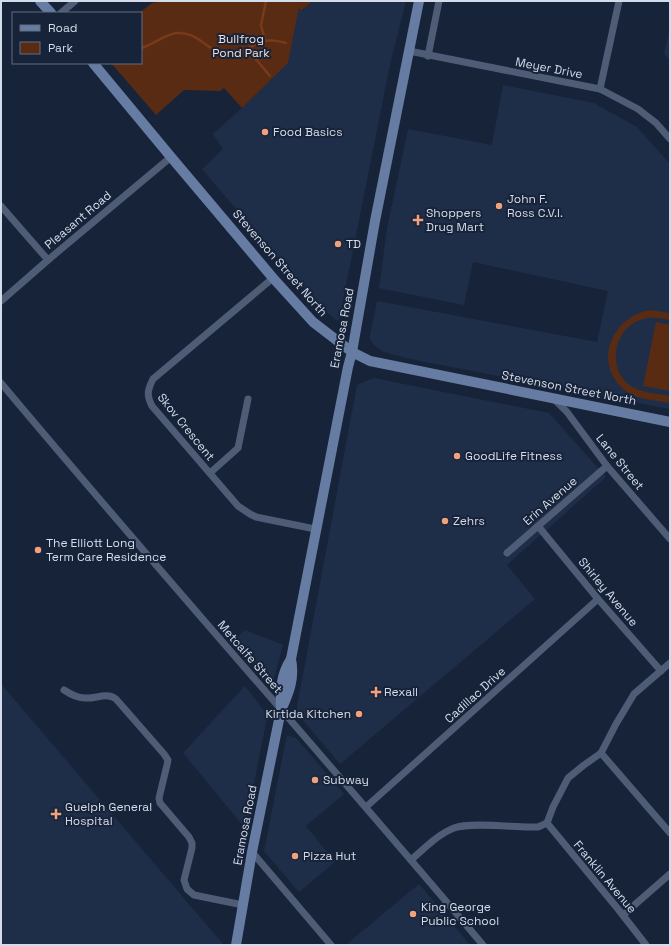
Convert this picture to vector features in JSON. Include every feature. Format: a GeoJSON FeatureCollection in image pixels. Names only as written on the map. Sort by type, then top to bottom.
{"type":"FeatureCollection","features":[{"type":"Feature","properties":{"kind":"main road"},"geometry":{"type":"LineString","coordinates":[[40,1],[50,12]]}},
{"type":"Feature","properties":{"kind":"main road","name":"Eramosa Road"},"geometry":{"type":"LineString","coordinates":[[236,945],[252,852],[281,710],[288,694],[293,670],[291,659],[315,529],[352,352],[375,221],[418,1]]}},
{"type":"Feature","properties":{"kind":"main road","name":"Stevenson Street North"},"geometry":{"type":"LineString","coordinates":[[94,64],[273,278],[313,322],[352,352],[370,361],[670,422]]}},
{"type":"Feature","properties":{"kind":"street"},"geometry":{"type":"LineString","coordinates":[[63,12],[76,1]]}},
{"type":"Feature","properties":{"kind":"street"},"geometry":{"type":"LineString","coordinates":[[428,56],[439,1]]}},
{"type":"Feature","properties":{"kind":"street"},"geometry":{"type":"LineString","coordinates":[[600,89],[619,1]]}},
{"type":"Feature","properties":{"kind":"street","name":"Meyer Drive"},"geometry":{"type":"LineString","coordinates":[[409,51],[600,89],[624,100],[639,110],[656,123],[670,139]]}},
{"type":"Feature","properties":{"kind":"street","name":"Pleasant Road"},"geometry":{"type":"LineString","coordinates":[[1,301],[171,158]]}},
{"type":"Feature","properties":{"kind":"street"},"geometry":{"type":"LineString","coordinates":[[1,206],[48,260]]}},
{"type":"Feature","properties":{"kind":"street","name":"Skov Crescent"},"geometry":{"type":"LineString","coordinates":[[273,278],[161,372],[154,379],[148,389],[148,399],[152,406],[238,506],[250,514],[315,529]]}},
{"type":"Feature","properties":{"kind":"street","name":"Metcalfe Street"},"geometry":{"type":"LineString","coordinates":[[1,383],[160,571],[366,807],[483,945]]}},
{"type":"Feature","properties":{"kind":"street"},"geometry":{"type":"LineString","coordinates":[[210,473],[238,448],[248,399]]}},
{"type":"Feature","properties":{"kind":"street","name":"Lane Street"},"geometry":{"type":"LineString","coordinates":[[554,399],[567,412],[607,466],[670,540]]}},
{"type":"Feature","properties":{"kind":"street","name":"Erin Avenue"},"geometry":{"type":"LineString","coordinates":[[507,553],[607,466]]}},
{"type":"Feature","properties":{"kind":"street","name":"Shirley Avenue"},"geometry":{"type":"LineString","coordinates":[[538,526],[598,599],[661,671]]}},
{"type":"Feature","properties":{"kind":"street","name":"Cadillac Drive"},"geometry":{"type":"LineString","coordinates":[[366,807],[598,599]]}},
{"type":"Feature","properties":{"kind":"street"},"geometry":{"type":"LineString","coordinates":[[411,860],[438,837],[454,828],[470,826],[529,827],[547,823],[553,807],[568,778],[601,753],[634,694],[670,663]]}},
{"type":"Feature","properties":{"kind":"street"},"geometry":{"type":"LineString","coordinates":[[64,690],[74,696],[85,698],[112,696],[164,754],[168,760],[159,798],[160,803],[189,837],[192,843],[184,880],[187,889],[194,895],[243,905]]}},
{"type":"Feature","properties":{"kind":"street"},"geometry":{"type":"LineString","coordinates":[[601,753],[670,833]]}},
{"type":"Feature","properties":{"kind":"street","name":"Franklin Avenue"},"geometry":{"type":"LineString","coordinates":[[547,823],[645,944]]}},
{"type":"Feature","properties":{"kind":"street"},"geometry":{"type":"LineString","coordinates":[[252,852],[331,945]]}},
{"type":"Feature","properties":{"kind":"street"},"geometry":{"type":"LineString","coordinates":[[623,915],[670,874]]}},
{"type":"Feature","properties":{"kind":"shaded area"},"geometry":{"type":"Polygon","coordinates":[[[313,1],[406,1],[391,60],[339,320],[337,321],[314,300],[202,169],[223,149],[213,134],[288,63],[299,6],[302,11],[313,1]]]}},
{"type":"Feature","properties":{"kind":"shaded area"},"geometry":{"type":"Polygon","coordinates":[[[670,27],[670,60],[664,54],[670,27]]]}},
{"type":"Feature","properties":{"kind":"shaded area"},"geometry":{"type":"Polygon","coordinates":[[[503,85],[594,103],[637,127],[670,164],[670,409],[405,358],[382,351],[373,344],[370,339],[377,301],[597,342],[608,291],[473,262],[464,305],[379,288],[387,229],[408,129],[492,145],[503,85]]]}},
{"type":"Feature","properties":{"kind":"shaded area"},"geometry":{"type":"Polygon","coordinates":[[[374,378],[549,413],[606,477],[507,565],[535,599],[340,764],[296,712],[357,385],[374,378]]]}},
{"type":"Feature","properties":{"kind":"shaded area"},"geometry":{"type":"Polygon","coordinates":[[[245,630],[283,645],[272,686],[234,641],[245,630]]]}},
{"type":"Feature","properties":{"kind":"shaded area","name":"Guelph General Hospital"},"geometry":{"type":"Polygon","coordinates":[[[1,684],[223,944],[222,945],[1,945],[1,684]]]}},
{"type":"Feature","properties":{"kind":"shaded area"},"geometry":{"type":"Polygon","coordinates":[[[245,686],[265,712],[267,718],[245,828],[183,753],[245,686]]]}},
{"type":"Feature","properties":{"kind":"shaded area"},"geometry":{"type":"Polygon","coordinates":[[[287,735],[296,738],[344,794],[306,826],[335,862],[299,892],[264,851],[287,735]]]}},
{"type":"Feature","properties":{"kind":"shaded area","name":"King George Public School"},"geometry":{"type":"Polygon","coordinates":[[[419,884],[470,945],[347,944],[419,884]]]}},
{"type":"Feature","properties":{"kind":"green space","name":"Bullfrog Pond Park"},"geometry":{"type":"Polygon","coordinates":[[[167,1],[313,1],[301,11],[299,7],[288,63],[242,108],[224,88],[220,91],[184,90],[156,115],[112,64],[142,64],[142,12],[140,12],[152,3],[167,1]]]}},
{"type":"Feature","properties":{"kind":"green space"},"geometry":{"type":"Polygon","coordinates":[[[650,310],[670,313],[670,320],[648,318],[630,325],[618,342],[616,363],[619,373],[625,381],[634,388],[670,396],[670,403],[641,398],[630,394],[616,380],[610,368],[608,355],[616,332],[625,322],[636,314],[650,310]]]}},
{"type":"Feature","properties":{"kind":"green space"},"geometry":{"type":"Polygon","coordinates":[[[656,322],[670,325],[670,391],[643,386],[656,322]]]}},
{"type":"Feature","properties":{"kind":"waterway"},"geometry":{"type":"LineString","coordinates":[[265,41],[261,25],[266,1]]}},
{"type":"Feature","properties":{"kind":"waterway"},"geometry":{"type":"LineString","coordinates":[[142,48],[168,35],[177,33],[185,33],[198,39],[216,51],[230,54],[240,52],[263,41],[286,43]]}},
{"type":"Feature","properties":{"kind":"waterway"},"geometry":{"type":"LineString","coordinates":[[251,47],[255,58],[270,76]]}},
{"type":"Feature","properties":{"kind":"place","name":"Food Basics"},"geometry":{"type":"Point","coordinates":[265,132]}},
{"type":"Feature","properties":{"kind":"place","name":"John F. Ross C.V.I."},"geometry":{"type":"Point","coordinates":[499,206]}},
{"type":"Feature","properties":{"kind":"place","name":"Shoppers Drug Mart"},"geometry":{"type":"Point","coordinates":[418,220]}},
{"type":"Feature","properties":{"kind":"place","name":"TD"},"geometry":{"type":"Point","coordinates":[338,244]}},
{"type":"Feature","properties":{"kind":"place","name":"GoodLife Fitness"},"geometry":{"type":"Point","coordinates":[457,456]}},
{"type":"Feature","properties":{"kind":"place","name":"Zehrs"},"geometry":{"type":"Point","coordinates":[445,521]}},
{"type":"Feature","properties":{"kind":"place","name":"The Elliott Long Term Care Residence"},"geometry":{"type":"Point","coordinates":[38,550]}},
{"type":"Feature","properties":{"kind":"place","name":"Rexall"},"geometry":{"type":"Point","coordinates":[376,692]}},
{"type":"Feature","properties":{"kind":"place","name":"Kirtida Kitchen"},"geometry":{"type":"Point","coordinates":[359,714]}},
{"type":"Feature","properties":{"kind":"place","name":"Subway"},"geometry":{"type":"Point","coordinates":[315,780]}},
{"type":"Feature","properties":{"kind":"place","name":"Guelph General Hospital"},"geometry":{"type":"Point","coordinates":[56,814]}},
{"type":"Feature","properties":{"kind":"place","name":"Pizza Hut"},"geometry":{"type":"Point","coordinates":[295,856]}},
{"type":"Feature","properties":{"kind":"place","name":"King George Public School"},"geometry":{"type":"Point","coordinates":[413,914]}}]}
